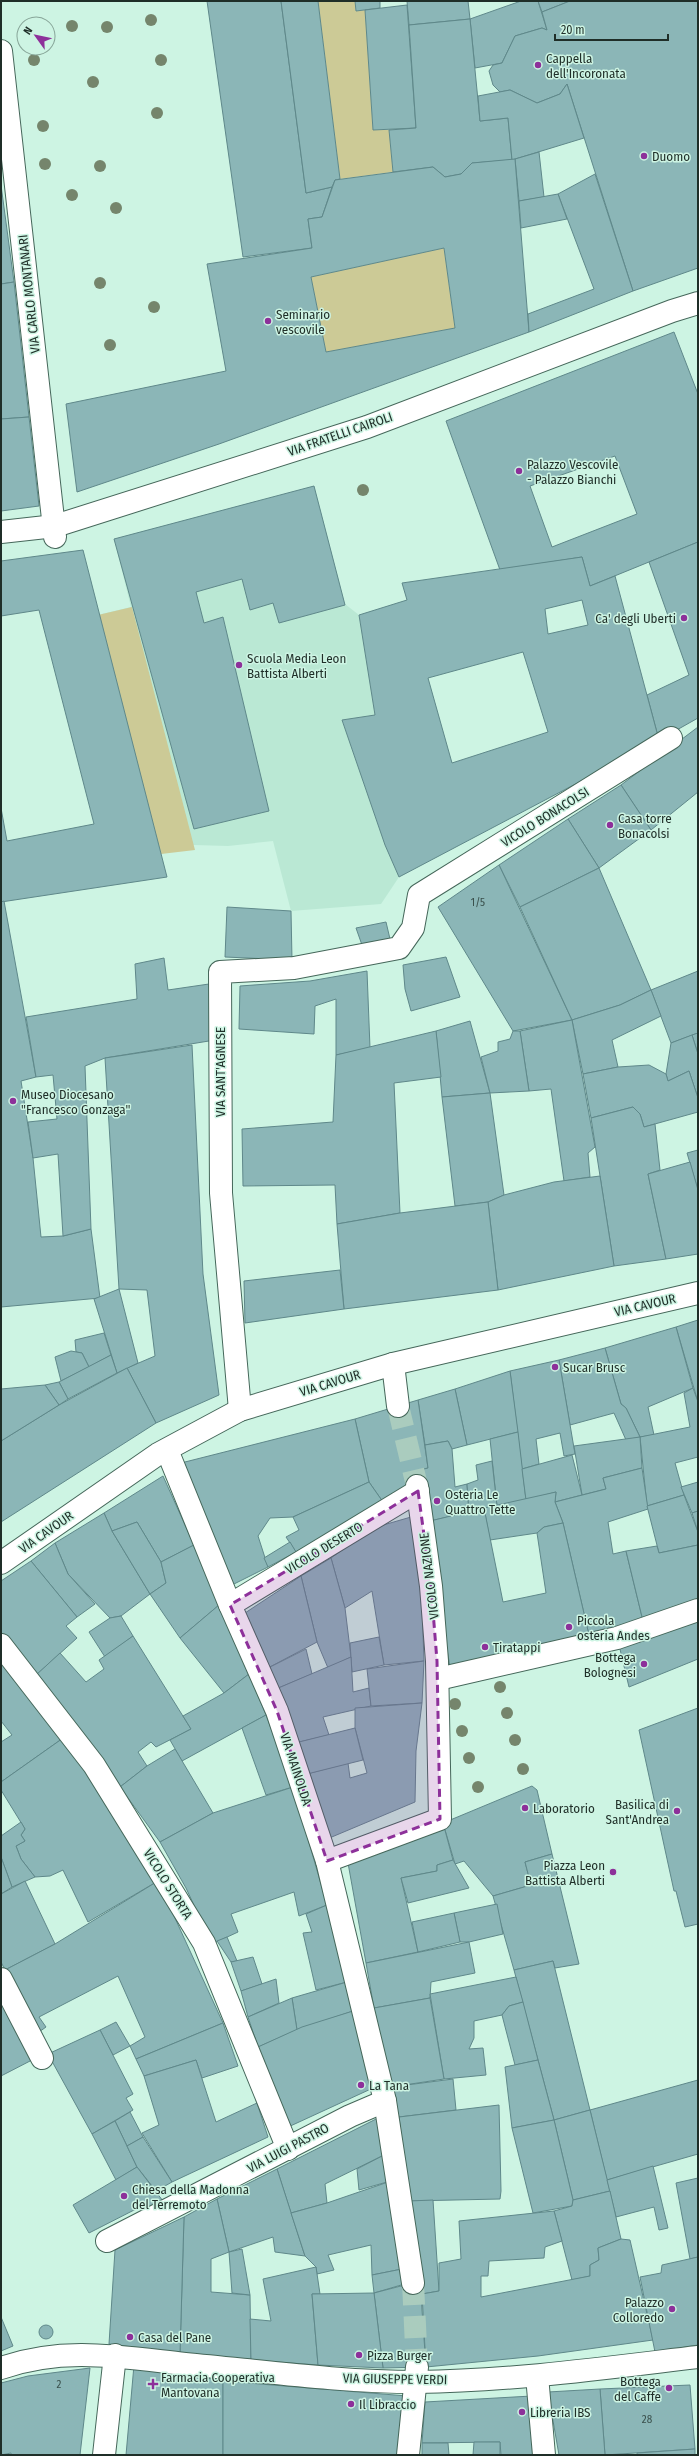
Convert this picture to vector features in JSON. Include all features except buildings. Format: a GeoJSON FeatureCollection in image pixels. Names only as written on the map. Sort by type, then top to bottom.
{"type":"FeatureCollection","features":[{"type":"Feature","properties":{"kind":"street","name":"VIA CARLO MONTANARI"},"geometry":{"type":"LineString","coordinates":[[1,51],[55,531]]}},
{"type":"Feature","properties":{"kind":"street","name":"VIA FRATELLI CAIROLI"},"geometry":{"type":"LineString","coordinates":[[1,532],[55,531],[367,427],[672,310],[698,303]]}},
{"type":"Feature","properties":{"kind":"street","name":"VICOLO BONACOLSI"},"geometry":{"type":"LineString","coordinates":[[419,895],[671,738]]}},
{"type":"Feature","properties":{"kind":"street","name":"VIA SANT'AGNESE"},"geometry":{"type":"LineString","coordinates":[[240,1410],[220,1193],[220,972],[294,968],[399,948],[413,928],[419,895]]}},
{"type":"Feature","properties":{"kind":"street","name":"VIA CAVOUR"},"geometry":{"type":"LineString","coordinates":[[1,1563],[158,1454],[240,1410],[394,1364],[698,1293]]}},
{"type":"Feature","properties":{"kind":"street"},"geometry":{"type":"LineString","coordinates":[[394,1364],[398,1406]]}},
{"type":"Feature","properties":{"kind":"street","name":"VIA MAINOLDA"},"geometry":{"type":"LineString","coordinates":[[167,1450],[230,1605],[277,1711],[327,1861],[385,2101],[413,2283]]}},
{"type":"Feature","properties":{"kind":"street","name":"VICOLO DESERTO"},"geometry":{"type":"LineString","coordinates":[[230,1605],[417,1489]]}},
{"type":"Feature","properties":{"kind":"street","name":"VICOLO NAZIONE"},"geometry":{"type":"LineString","coordinates":[[417,1489],[431,1586],[437,1670]]}},
{"type":"Feature","properties":{"kind":"street"},"geometry":{"type":"LineString","coordinates":[[327,1861],[440,1819],[437,1670],[617,1638],[698,1610]]}},
{"type":"Feature","properties":{"kind":"street","name":"VICOLO STORTA"},"geometry":{"type":"LineString","coordinates":[[1,1645],[94,1764],[204,1943],[288,2149]]}},
{"type":"Feature","properties":{"kind":"street"},"geometry":{"type":"LineString","coordinates":[[1,1979],[42,2058]]}},
{"type":"Feature","properties":{"kind":"street","name":"VIA LUIGI PASTRO"},"geometry":{"type":"LineString","coordinates":[[107,2241],[350,2116],[385,2101]]}},
{"type":"Feature","properties":{"kind":"street","name":"VIA GIUSEPPE VERDI"},"geometry":{"type":"LineString","coordinates":[[1,2368],[22,2360],[70,2354],[115,2355],[294,2375],[417,2374],[536,2376],[698,2357]]}},
{"type":"Feature","properties":{"kind":"street"},"geometry":{"type":"LineString","coordinates":[[104,2455],[115,2355]]}},
{"type":"Feature","properties":{"kind":"street"},"geometry":{"type":"LineString","coordinates":[[408,2455],[417,2374]]}},
{"type":"Feature","properties":{"kind":"street"},"geometry":{"type":"LineString","coordinates":[[536,2376],[544,2455]]}},
{"type":"Feature","properties":{"kind":"highlighted area"},"geometry":{"type":"Polygon","coordinates":[[[418,1491],[431,1586],[437,1661],[440,1819],[327,1861],[277,1711],[230,1605],[418,1491]]]}},
{"type":"Feature","properties":{"kind":"shaded area"},"geometry":{"type":"Polygon","coordinates":[[[318,1],[355,1],[356,11],[365,10],[373,130],[389,130],[393,172],[340,179],[318,1]]]}},
{"type":"Feature","properties":{"kind":"shaded area"},"geometry":{"type":"Polygon","coordinates":[[[444,248],[455,328],[326,352],[311,277],[444,248]]]}},
{"type":"Feature","properties":{"kind":"shaded area","name":"Scuola Media Leon Battista Alberti"},"geometry":{"type":"Polygon","coordinates":[[[314,486],[345,604],[359,615],[375,715],[342,721],[399,877],[381,904],[291,911],[273,841],[228,846],[194,845],[161,854],[98,615],[131,607],[114,539],[314,486]]]}},
{"type":"Feature","properties":{"kind":"shaded area"},"geometry":{"type":"Polygon","coordinates":[[[132,607],[195,850],[161,854],[98,615],[132,607]]]}},
{"type":"Feature","properties":{"kind":"tunnel"},"geometry":{"type":"LineString","coordinates":[[398,1406],[417,1486]]}},
{"type":"Feature","properties":{"kind":"tunnel"},"geometry":{"type":"LineString","coordinates":[[413,2283],[417,2367]]}},
{"type":"Feature","properties":{"kind":"place","name":"Cappella dell'Incoronata"},"geometry":{"type":"Point","coordinates":[538,65]}},
{"type":"Feature","properties":{"kind":"place","name":"Duomo"},"geometry":{"type":"Point","coordinates":[644,156]}},
{"type":"Feature","properties":{"kind":"place","name":"Seminario vescovile"},"geometry":{"type":"Point","coordinates":[268,321]}},
{"type":"Feature","properties":{"kind":"place","name":"Palazzo Vescovile - Palazzo Bianchi"},"geometry":{"type":"Point","coordinates":[519,471]}},
{"type":"Feature","properties":{"kind":"place","name":"Ca' degli Uberti"},"geometry":{"type":"Point","coordinates":[684,618]}},
{"type":"Feature","properties":{"kind":"place","name":"Scuola Media Leon Battista Alberti"},"geometry":{"type":"Point","coordinates":[239,665]}},
{"type":"Feature","properties":{"kind":"place","name":"Casa torre Bonacolsi"},"geometry":{"type":"Point","coordinates":[610,825]}},
{"type":"Feature","properties":{"kind":"place","name":"Museo Diocesano \"Francesco Gonzaga\""},"geometry":{"type":"Point","coordinates":[13,1101]}},
{"type":"Feature","properties":{"kind":"place","name":"Sucar Brusc"},"geometry":{"type":"Point","coordinates":[555,1367]}},
{"type":"Feature","properties":{"kind":"place","name":"Osteria Le Quattro Tette"},"geometry":{"type":"Point","coordinates":[437,1501]}},
{"type":"Feature","properties":{"kind":"place","name":"Piccola osteria Andes"},"geometry":{"type":"Point","coordinates":[569,1627]}},
{"type":"Feature","properties":{"kind":"place","name":"Tiratappi"},"geometry":{"type":"Point","coordinates":[485,1647]}},
{"type":"Feature","properties":{"kind":"place","name":"Bottega Bolognesi"},"geometry":{"type":"Point","coordinates":[644,1664]}},
{"type":"Feature","properties":{"kind":"place","name":"Laboratorio"},"geometry":{"type":"Point","coordinates":[525,1808]}},
{"type":"Feature","properties":{"kind":"place","name":"Basilica di Sant'Andrea"},"geometry":{"type":"Point","coordinates":[677,1811]}},
{"type":"Feature","properties":{"kind":"place","name":"Piazza Leon Battista Alberti"},"geometry":{"type":"Point","coordinates":[613,1872]}},
{"type":"Feature","properties":{"kind":"place","name":"La Tana"},"geometry":{"type":"Point","coordinates":[361,2085]}},
{"type":"Feature","properties":{"kind":"place","name":"Chiesa della Madonna del Terremoto"},"geometry":{"type":"Point","coordinates":[124,2196]}},
{"type":"Feature","properties":{"kind":"place","name":"Palazzo Colloredo"},"geometry":{"type":"Point","coordinates":[672,2309]}},
{"type":"Feature","properties":{"kind":"place","name":"Casa del Pane"},"geometry":{"type":"Point","coordinates":[130,2337]}},
{"type":"Feature","properties":{"kind":"place","name":"Pizza Burger"},"geometry":{"type":"Point","coordinates":[359,2355]}},
{"type":"Feature","properties":{"kind":"place","name":"Farmacia Cooperativa Mantovana"},"geometry":{"type":"Point","coordinates":[153,2384]}},
{"type":"Feature","properties":{"kind":"place","name":"Bottega del Caffe"},"geometry":{"type":"Point","coordinates":[669,2388]}},
{"type":"Feature","properties":{"kind":"place","name":"Il Libraccio"},"geometry":{"type":"Point","coordinates":[351,2404]}},
{"type":"Feature","properties":{"kind":"place","name":"Libreria IBS"},"geometry":{"type":"Point","coordinates":[522,2412]}}]}
